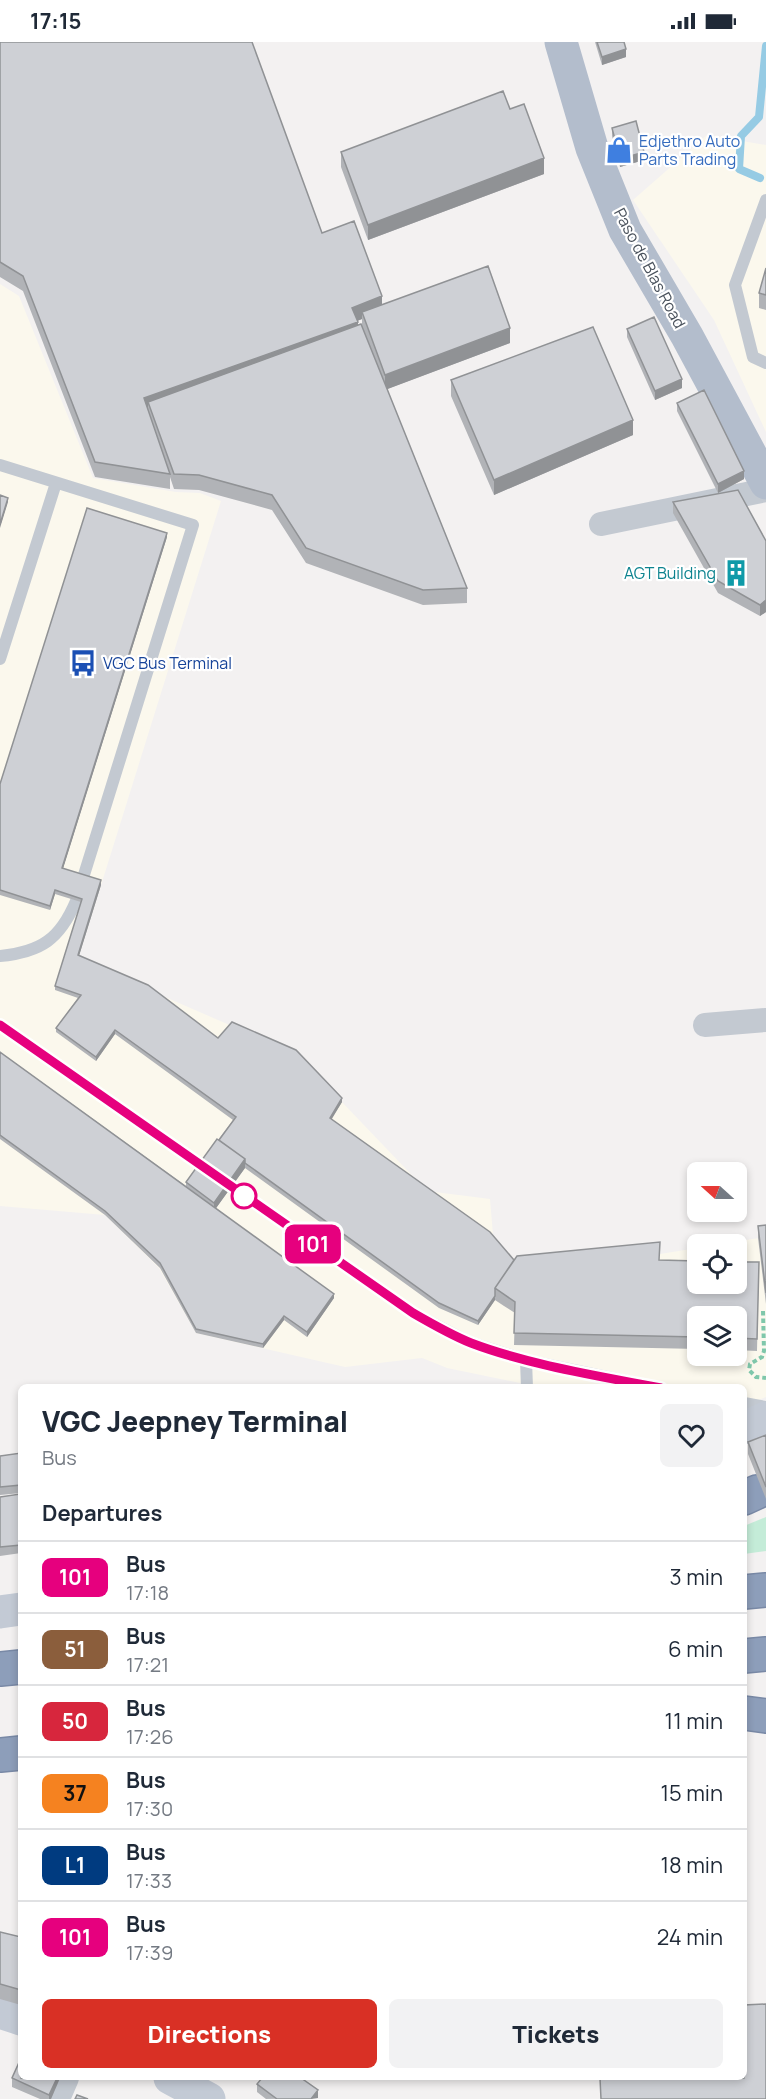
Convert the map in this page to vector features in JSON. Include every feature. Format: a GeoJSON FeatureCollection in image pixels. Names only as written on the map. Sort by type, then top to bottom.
{"type":"FeatureCollection","features":[{"type":"Feature","properties":{"kind":"highway"},"geometry":{"type":"LineString","coordinates":[[747,1592],[766,1590]]}},
{"type":"Feature","properties":{"kind":"highway"},"geometry":{"type":"LineString","coordinates":[[747,1656],[766,1654]]}},
{"type":"Feature","properties":{"kind":"highway"},"geometry":{"type":"LineString","coordinates":[[0,1669],[18,1666]]}},
{"type":"Feature","properties":{"kind":"highway"},"geometry":{"type":"LineString","coordinates":[[747,1713],[766,1716]]}},
{"type":"Feature","properties":{"kind":"highway"},"geometry":{"type":"LineString","coordinates":[[0,1755],[18,1753]]}},
{"type":"Feature","properties":{"kind":"main road","name":"Paso de Blas Road"},"geometry":{"type":"LineString","coordinates":[[561,42],[592,148],[625,230],[687,336],[766,483]]}},
{"type":"Feature","properties":{"kind":"street"},"geometry":{"type":"LineString","coordinates":[[601,524],[766,490]]}},
{"type":"Feature","properties":{"kind":"street"},"geometry":{"type":"LineString","coordinates":[[705,1025],[766,1020]]}},
{"type":"Feature","properties":{"kind":"street"},"geometry":{"type":"LineString","coordinates":[[747,1427],[766,1418]]}},
{"type":"Feature","properties":{"kind":"street"},"geometry":{"type":"LineString","coordinates":[[0,1612],[18,1610]]}},
{"type":"Feature","properties":{"kind":"street"},"geometry":{"type":"LineString","coordinates":[[0,2012],[18,2018]]}},
{"type":"Feature","properties":{"kind":"street"},"geometry":{"type":"LineString","coordinates":[[58,2099],[66,2080]]}},
{"type":"Feature","properties":{"kind":"street"},"geometry":{"type":"LineString","coordinates":[[174,2080],[209,2099]]}},
{"type":"Feature","properties":{"kind":"lane"},"geometry":{"type":"LineString","coordinates":[[766,200],[735,285],[753,357],[766,363]]}},
{"type":"Feature","properties":{"kind":"lane"},"geometry":{"type":"LineString","coordinates":[[0,465],[193,525],[83,879]]}},
{"type":"Feature","properties":{"kind":"lane"},"geometry":{"type":"LineString","coordinates":[[0,659],[56,483]]}},
{"type":"Feature","properties":{"kind":"lane"},"geometry":{"type":"LineString","coordinates":[[0,956],[37,948],[56,936],[67,921],[76,901]]}},
{"type":"Feature","properties":{"kind":"lane"},"geometry":{"type":"LineString","coordinates":[[0,1025],[203,1167]]}},
{"type":"Feature","properties":{"kind":"lane"},"geometry":{"type":"LineString","coordinates":[[231,1187],[413,1313],[469,1342],[526,1360],[639,1384]]}},
{"type":"Feature","properties":{"kind":"lane"},"geometry":{"type":"LineString","coordinates":[[526,1360],[527,1384]]}},
{"type":"Feature","properties":{"kind":"lane"},"geometry":{"type":"LineString","coordinates":[[747,1404],[766,1407]]}},
{"type":"Feature","properties":{"kind":"path"},"geometry":{"type":"LineString","coordinates":[[763,1311],[764,1350],[762,1357],[750,1364],[749,1370],[756,1377],[766,1378]]}},
{"type":"Feature","properties":{"kind":"shaded area"},"geometry":{"type":"Polygon","coordinates":[[[707,135],[766,145],[766,432],[714,320],[633,200],[707,135]]]}},
{"type":"Feature","properties":{"kind":"shaded area"},"geometry":{"type":"Polygon","coordinates":[[[0,284],[19,296],[93,478],[176,492],[200,493],[221,501],[78,959],[296,1054],[427,1191],[490,1199],[493,1235],[517,1268],[687,1250],[687,1294],[747,1294],[747,1240],[766,1237],[766,1397],[747,1405],[747,1384],[524,1384],[447,1368],[422,1358],[345,1367],[196,1333],[159,1268],[105,1215],[0,1206],[0,284]]]}},
{"type":"Feature","properties":{"kind":"green space"},"geometry":{"type":"Polygon","coordinates":[[[766,1517],[766,1551],[747,1554],[747,1525],[766,1517]]]}},
{"type":"Feature","properties":{"kind":"building"},"geometry":{"type":"Polygon","coordinates":[[[0,42],[252,42],[322,233],[354,221],[382,296],[352,308],[358,322],[144,398],[170,474],[95,462],[23,276],[0,262],[0,42]]]}},
{"type":"Feature","properties":{"kind":"building"},"geometry":{"type":"Polygon","coordinates":[[[597,42],[624,42],[626,49],[602,57],[597,42]]]}},
{"type":"Feature","properties":{"kind":"building"},"geometry":{"type":"Polygon","coordinates":[[[503,91],[510,109],[524,104],[544,158],[368,225],[341,152],[503,91]]]}},
{"type":"Feature","properties":{"kind":"building"},"geometry":{"type":"Polygon","coordinates":[[[636,121],[644,152],[620,159],[612,128],[636,121]]]}},
{"type":"Feature","properties":{"kind":"building"},"geometry":{"type":"Polygon","coordinates":[[[488,266],[510,328],[385,375],[362,312],[488,266]]]}},
{"type":"Feature","properties":{"kind":"building"},"geometry":{"type":"Polygon","coordinates":[[[766,268],[766,295],[759,293],[766,268]]]}},
{"type":"Feature","properties":{"kind":"building"},"geometry":{"type":"Polygon","coordinates":[[[654,317],[682,379],[655,391],[627,329],[654,317]]]}},
{"type":"Feature","properties":{"kind":"building"},"geometry":{"type":"Polygon","coordinates":[[[361,324],[467,588],[423,590],[306,548],[272,495],[199,475],[174,474],[148,402],[361,324]]]}},
{"type":"Feature","properties":{"kind":"building"},"geometry":{"type":"Polygon","coordinates":[[[593,327],[633,420],[494,480],[451,380],[593,327]]]}},
{"type":"Feature","properties":{"kind":"building"},"geometry":{"type":"Polygon","coordinates":[[[704,390],[744,471],[718,484],[677,403],[704,390]]]}},
{"type":"Feature","properties":{"kind":"building","name":"AGT Building"},"geometry":{"type":"Polygon","coordinates":[[[738,490],[766,541],[766,600],[760,605],[718,581],[673,502],[738,490]]]}},
{"type":"Feature","properties":{"kind":"building"},"geometry":{"type":"Polygon","coordinates":[[[0,495],[8,498],[0,524],[0,495]]]}},
{"type":"Feature","properties":{"kind":"building"},"geometry":{"type":"Polygon","coordinates":[[[87,508],[167,533],[62,868],[101,880],[78,955],[148,985],[218,1038],[232,1022],[296,1050],[342,1098],[330,1118],[490,1232],[514,1260],[495,1288],[495,1296],[478,1321],[439,1303],[245,1163],[245,1159],[219,1140],[236,1117],[115,1030],[96,1057],[56,1028],[81,995],[55,986],[82,899],[55,890],[50,906],[0,890],[0,784],[87,508]]]}},
{"type":"Feature","properties":{"kind":"building"},"geometry":{"type":"Polygon","coordinates":[[[0,1052],[334,1294],[307,1332],[284,1316],[263,1344],[196,1329],[160,1263],[105,1211],[0,1135],[0,1052]]]}},
{"type":"Feature","properties":{"kind":"building"},"geometry":{"type":"Polygon","coordinates":[[[217,1139],[245,1159],[214,1203],[186,1182],[217,1139]]]}},
{"type":"Feature","properties":{"kind":"building"},"geometry":{"type":"Polygon","coordinates":[[[766,1225],[766,1293],[758,1226],[766,1225]]]}},
{"type":"Feature","properties":{"kind":"building"},"geometry":{"type":"Polygon","coordinates":[[[660,1242],[659,1260],[687,1261],[687,1294],[747,1294],[747,1262],[759,1262],[757,1339],[747,1339],[747,1306],[687,1306],[687,1337],[514,1333],[515,1302],[495,1288],[517,1256],[660,1242]]]}},
{"type":"Feature","properties":{"kind":"building"},"geometry":{"type":"Polygon","coordinates":[[[766,1435],[766,1487],[748,1442],[766,1435]]]}},
{"type":"Feature","properties":{"kind":"building"},"geometry":{"type":"Polygon","coordinates":[[[18,1453],[18,1485],[0,1487],[0,1456],[18,1453]]]}},
{"type":"Feature","properties":{"kind":"building"},"geometry":{"type":"Polygon","coordinates":[[[18,1494],[18,1545],[0,1547],[0,1497],[18,1494]]]}},
{"type":"Feature","properties":{"kind":"building"},"geometry":{"type":"Polygon","coordinates":[[[0,1932],[18,1936],[18,1989],[0,1984],[0,1932]]]}},
{"type":"Feature","properties":{"kind":"building"},"geometry":{"type":"Polygon","coordinates":[[[766,2004],[766,2099],[601,2099],[600,2080],[747,2080],[747,2005],[766,2004]]]}},
{"type":"Feature","properties":{"kind":"building"},"geometry":{"type":"Polygon","coordinates":[[[18,2065],[18,2080],[56,2080],[49,2095],[12,2078],[18,2065]]]}},
{"type":"Feature","properties":{"kind":"building"},"geometry":{"type":"Polygon","coordinates":[[[260,2080],[304,2080],[318,2090],[311,2099],[277,2099],[257,2084],[260,2080]]]}},
{"type":"Feature","properties":{"kind":"building"},"geometry":{"type":"Polygon","coordinates":[[[77,2095],[88,2099],[75,2099],[77,2095]]]}},
{"type":"Feature","properties":{"kind":"waterway"},"geometry":{"type":"LineString","coordinates":[[760,178],[739,169],[741,136],[759,117],[766,46]]}},
{"type":"Feature","properties":{"kind":"bus line","name":"101"},"geometry":{"type":"LineString","coordinates":[[0,1025],[413,1313],[441,1329],[469,1342],[526,1360],[642,1384]]}},
{"type":"Feature","properties":{"kind":"place","name":"Edjethro Auto Parts Trading"},"geometry":{"type":"Point","coordinates":[619,150]}},
{"type":"Feature","properties":{"kind":"place","name":"AGT Building"},"geometry":{"type":"Point","coordinates":[736,573]}},
{"type":"Feature","properties":{"kind":"place","name":"VGC Bus Terminal"},"geometry":{"type":"Point","coordinates":[83,663]}}]}
